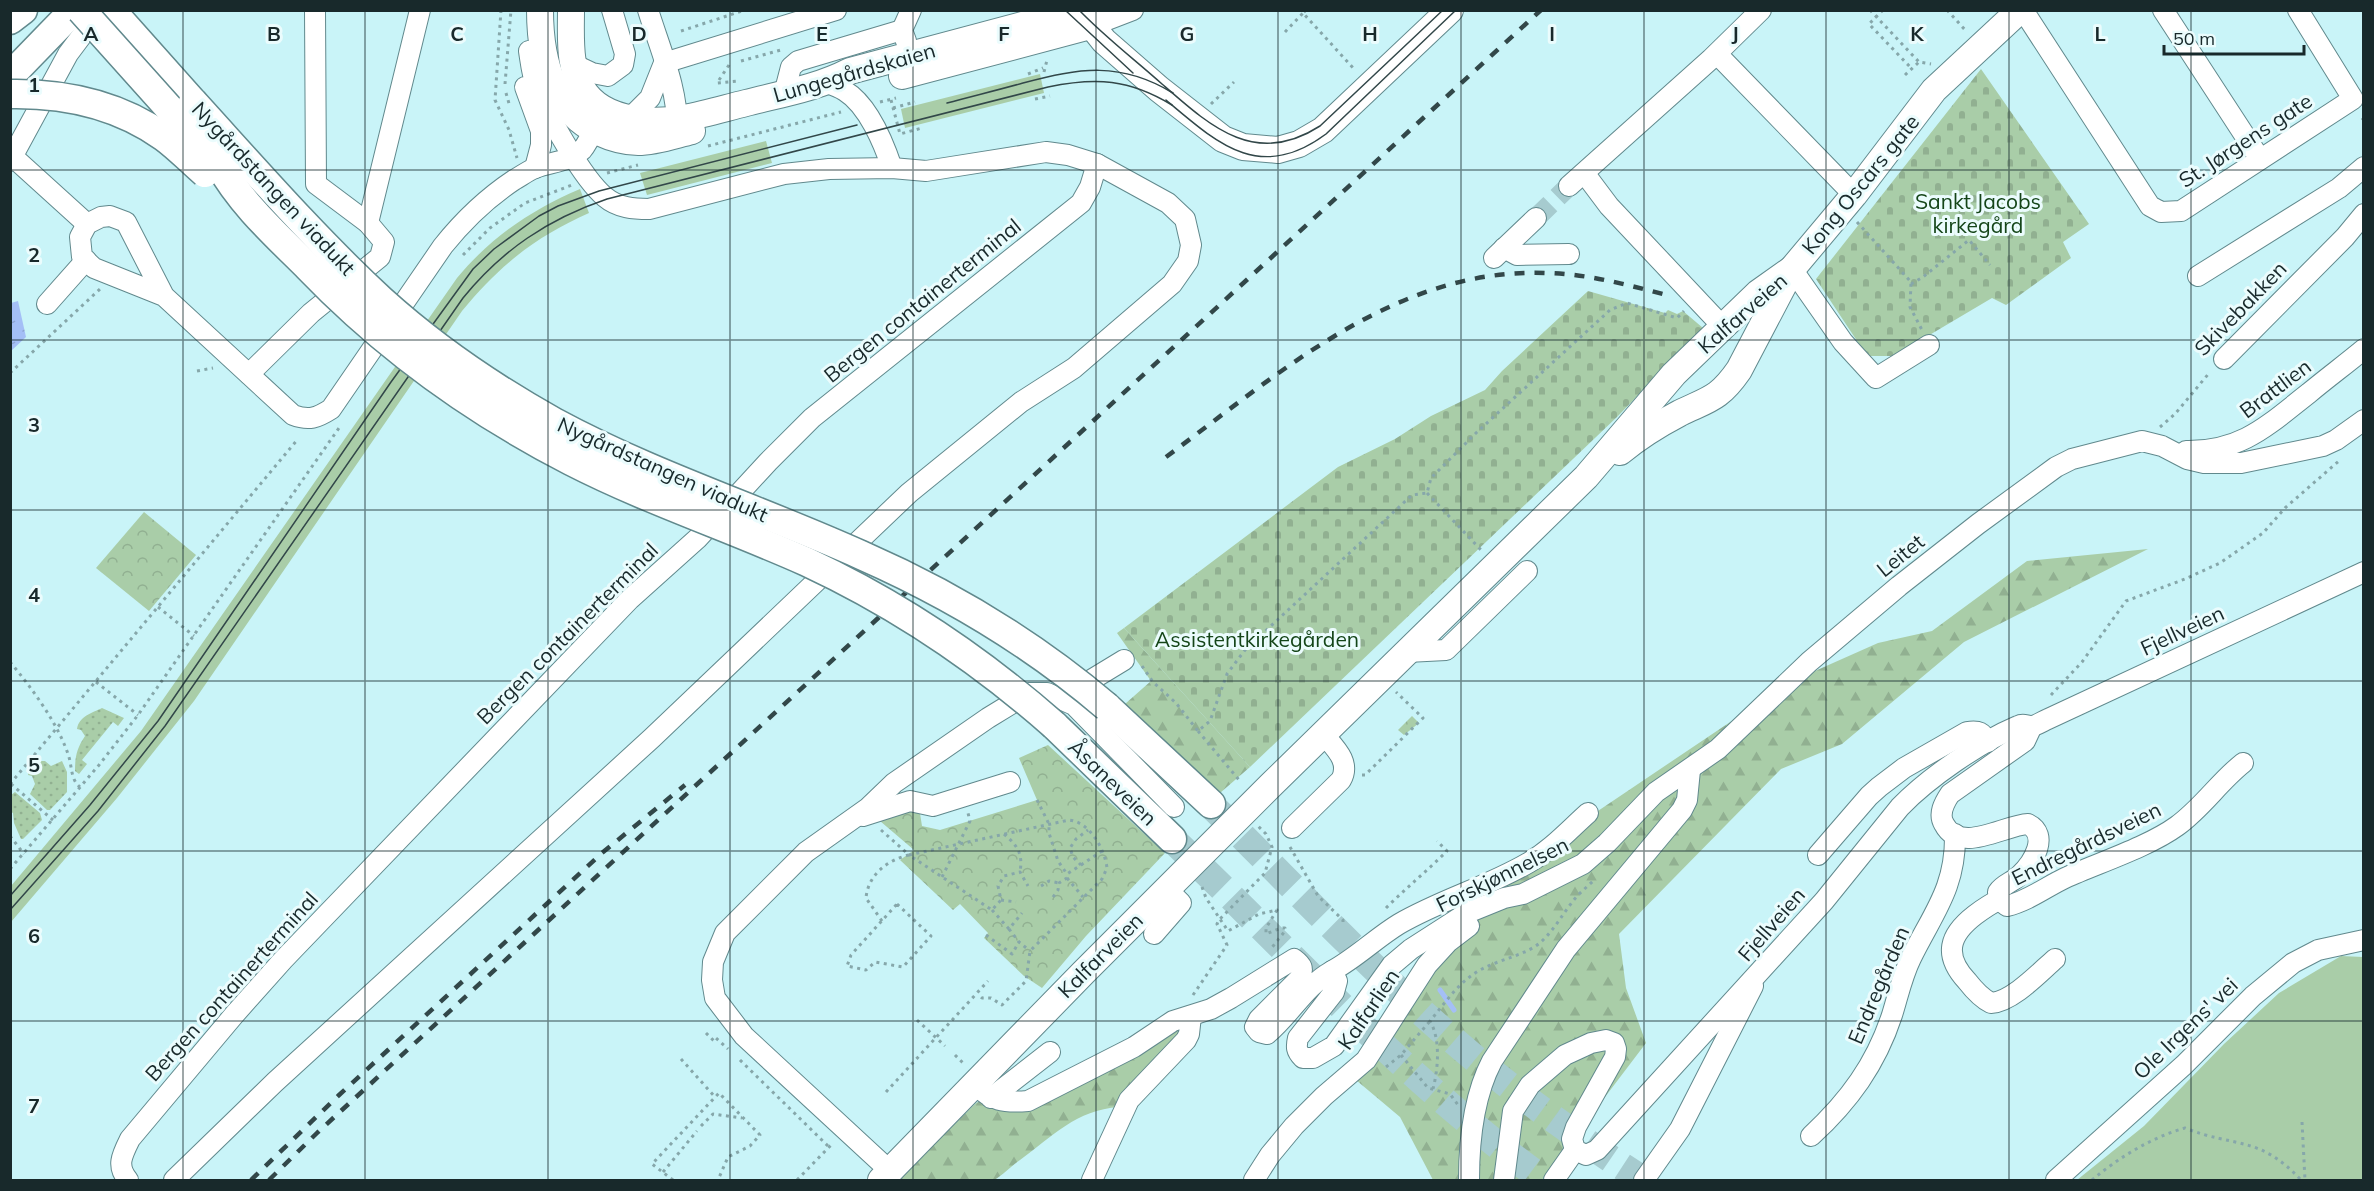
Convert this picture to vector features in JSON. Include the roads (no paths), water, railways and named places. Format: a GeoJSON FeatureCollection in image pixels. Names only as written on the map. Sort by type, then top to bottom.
{"type":"FeatureCollection","features":[{"type":"Feature","properties":{"kind":"highway"},"geometry":{"type":"LineString","coordinates":[[10,20],[23,10]]}},
{"type":"Feature","properties":{"kind":"highway"},"geometry":{"type":"LineString","coordinates":[[10,76],[74,10]]}},
{"type":"Feature","properties":{"kind":"highway"},"geometry":{"type":"LineString","coordinates":[[81,10],[219,164],[231,186]]}},
{"type":"Feature","properties":{"kind":"highway","name":"Nygårdstangen viadukt"},"geometry":{"type":"LineString","coordinates":[[119,16],[303,223],[348,269],[383,302],[461,362],[525,405],[634,461],[860,554],[937,591],[1029,647],[1107,707],[1211,804]]}},
{"type":"Feature","properties":{"kind":"highway"},"geometry":{"type":"LineString","coordinates":[[10,94],[64,98],[122,113],[163,136],[205,173],[231,186]]}},
{"type":"Feature","properties":{"kind":"highway","name":"Nygårdstangen viadukt"},"geometry":{"type":"LineString","coordinates":[[231,186],[331,291],[365,323],[467,401],[540,445],[600,475],[780,550],[876,598],[915,620],[974,660],[1057,711]]}},
{"type":"Feature","properties":{"kind":"highway","name":"Åsaneveien"},"geometry":{"type":"LineString","coordinates":[[1057,711],[1172,839]]}},
{"type":"Feature","properties":{"kind":"main road","name":"Lungegårdskaien"},"geometry":{"type":"LineString","coordinates":[[571,10],[573,64],[580,86],[593,102],[598,119],[613,138],[634,142],[677,126],[784,93],[844,94]]}},
{"type":"Feature","properties":{"kind":"main road"},"geometry":{"type":"LineString","coordinates":[[1096,14],[1104,41],[1213,132],[1233,144],[1255,149],[1278,150],[1299,144],[1323,130],[1450,10]]}},
{"type":"Feature","properties":{"kind":"main road","name":"Kong Oscars gate"},"geometry":{"type":"LineString","coordinates":[[1792,269],[1854,195],[1934,90],[2022,10]]}},
{"type":"Feature","properties":{"kind":"main road","name":"Lungegårdskaien"},"geometry":{"type":"LineString","coordinates":[[844,94],[850,71],[911,64],[1041,20],[1096,14]]}},
{"type":"Feature","properties":{"kind":"main road","name":"Lungegårdskaien"},"geometry":{"type":"LineString","coordinates":[[540,16],[546,64],[556,93],[574,115],[598,119],[630,118],[677,126],[844,94]]}},
{"type":"Feature","properties":{"kind":"main road","name":"Kalfarveien"},"geometry":{"type":"LineString","coordinates":[[885,1176],[978,1084],[1167,889],[1586,477],[1661,387],[1758,293],[1792,269]]}},
{"type":"Feature","properties":{"kind":"main road","name":"Kalfarveien"},"geometry":{"type":"LineString","coordinates":[[1586,477],[1646,433],[1680,413],[1707,402],[1729,385],[1792,269]]}},
{"type":"Feature","properties":{"kind":"street"},"geometry":{"type":"LineString","coordinates":[[87,224],[11,158],[68,54],[102,10]]}},
{"type":"Feature","properties":{"kind":"street"},"geometry":{"type":"LineString","coordinates":[[249,374],[311,313],[380,257],[384,242],[368,223],[316,184],[315,10]]}},
{"type":"Feature","properties":{"kind":"street"},"geometry":{"type":"LineString","coordinates":[[368,223],[420,10]]}},
{"type":"Feature","properties":{"kind":"street"},"geometry":{"type":"LineString","coordinates":[[573,64],[602,75],[613,74],[623,65],[625,54],[612,10]]}},
{"type":"Feature","properties":{"kind":"street"},"geometry":{"type":"LineString","coordinates":[[664,63],[836,10]]}},
{"type":"Feature","properties":{"kind":"street"},"geometry":{"type":"LineString","coordinates":[[911,10],[902,30],[911,64]]}},
{"type":"Feature","properties":{"kind":"street"},"geometry":{"type":"LineString","coordinates":[[1096,14],[1132,10]]}},
{"type":"Feature","properties":{"kind":"street"},"geometry":{"type":"LineString","coordinates":[[1569,186],[1717,54],[1761,10]]}},
{"type":"Feature","properties":{"kind":"street","name":"St. Jørgens gate"},"geometry":{"type":"LineString","coordinates":[[2022,10],[2150,206],[2161,212],[2181,211],[2353,99],[2298,10]]}},
{"type":"Feature","properties":{"kind":"street"},"geometry":{"type":"LineString","coordinates":[[2163,10],[2260,159]]}},
{"type":"Feature","properties":{"kind":"street"},"geometry":{"type":"LineString","coordinates":[[652,11],[672,88],[677,126]]}},
{"type":"Feature","properties":{"kind":"street","name":"Lungegårdskaien"},"geometry":{"type":"LineString","coordinates":[[526,165],[542,139],[525,89],[525,65],[540,16]]}},
{"type":"Feature","properties":{"kind":"street"},"geometry":{"type":"LineString","coordinates":[[784,93],[791,67],[798,61],[902,30]]}},
{"type":"Feature","properties":{"kind":"street"},"geometry":{"type":"LineString","coordinates":[[174,1180],[275,1082],[652,738],[909,493],[1021,402],[1074,368],[1172,284],[1188,261],[1191,245],[1185,219],[1168,203],[1097,164],[1068,155],[1046,152],[926,171],[892,168],[830,169],[784,174],[649,209],[629,208],[607,199],[588,179],[536,87],[529,51]]}},
{"type":"Feature","properties":{"kind":"street"},"geometry":{"type":"LineString","coordinates":[[1717,54],[1854,195]]}},
{"type":"Feature","properties":{"kind":"street"},"geometry":{"type":"LineString","coordinates":[[630,118],[650,98],[664,63]]}},
{"type":"Feature","properties":{"kind":"street"},"geometry":{"type":"LineString","coordinates":[[844,94],[881,138],[892,168]]}},
{"type":"Feature","properties":{"kind":"street"},"geometry":{"type":"LineString","coordinates":[[164,296],[94,268],[82,257],[80,237],[87,224],[101,217],[111,216],[126,222],[164,296],[293,416],[306,420],[319,417],[331,409],[442,246],[460,225],[526,165],[548,166],[582,149],[598,119]]}},
{"type":"Feature","properties":{"kind":"street","name":"Bergen containerterminal"},"geometry":{"type":"LineString","coordinates":[[128,1180],[121,1168],[121,1157],[130,1139],[219,1031],[283,960],[630,599],[698,538],[812,418],[1081,203],[1090,187],[1097,164]]}},
{"type":"Feature","properties":{"kind":"street","name":"Skivebakken"},"geometry":{"type":"LineString","coordinates":[[2198,276],[2339,188],[2364,167]]}},
{"type":"Feature","properties":{"kind":"street"},"geometry":{"type":"LineString","coordinates":[[1585,174],[1609,206],[1723,327]]}},
{"type":"Feature","properties":{"kind":"street"},"geometry":{"type":"LineString","coordinates":[[1536,218],[1499,253],[1569,254]]}},
{"type":"Feature","properties":{"kind":"street","name":"Skivebakken"},"geometry":{"type":"LineString","coordinates":[[2224,359],[2362,221]]}},
{"type":"Feature","properties":{"kind":"street"},"geometry":{"type":"LineString","coordinates":[[47,304],[86,260]]}},
{"type":"Feature","properties":{"kind":"street","name":"Kong Oscars gate"},"geometry":{"type":"LineString","coordinates":[[1792,269],[1843,342],[1876,378],[1929,345]]}},
{"type":"Feature","properties":{"kind":"street","name":"Brattlien"},"geometry":{"type":"LineString","coordinates":[[2172,450],[2218,449],[2247,439],[2276,420],[2364,349]]}},
{"type":"Feature","properties":{"kind":"street"},"geometry":{"type":"LineString","coordinates":[[2172,450],[2187,459],[2204,463],[2241,463],[2323,446],[2336,440],[2361,422]]}},
{"type":"Feature","properties":{"kind":"street","name":"Leitet"},"geometry":{"type":"LineString","coordinates":[[1690,770],[1718,749],[1809,662],[1899,586],[2042,476],[2072,459],[2117,446],[2149,441],[2172,450]]}},
{"type":"Feature","properties":{"kind":"street"},"geometry":{"type":"LineString","coordinates":[[1407,652],[1446,650],[1527,571]]}},
{"type":"Feature","properties":{"kind":"street","name":"Fjellveien"},"geometry":{"type":"LineString","coordinates":[[1644,1180],[1680,1129],[1735,1026],[1753,988],[1754,978],[1777,950],[1824,901],[1912,795],[1988,742],[2023,724],[2032,726],[2364,572]]}},
{"type":"Feature","properties":{"kind":"street"},"geometry":{"type":"LineString","coordinates":[[1057,711],[1124,660]]}},
{"type":"Feature","properties":{"kind":"street"},"geometry":{"type":"LineString","coordinates":[[885,1176],[845,1130],[744,1036],[715,998],[712,980],[713,962],[725,933],[806,852],[855,819],[894,783],[987,718],[1029,693],[1047,693],[1057,711]]}},
{"type":"Feature","properties":{"kind":"street"},"geometry":{"type":"LineString","coordinates":[[1057,711],[1074,705],[1174,807]]}},
{"type":"Feature","properties":{"kind":"street","name":"Endregården"},"geometry":{"type":"LineString","coordinates":[[1811,1136],[1836,1113],[1871,1066],[1892,1016],[1911,958],[1936,914],[1946,890],[1953,869],[1954,834],[1942,822],[1944,802],[1962,784],[2025,741],[2032,726]]}},
{"type":"Feature","properties":{"kind":"street"},"geometry":{"type":"LineString","coordinates":[[1818,855],[1869,796],[1904,768],[1967,732],[1976,730],[1982,733],[1988,742]]}},
{"type":"Feature","properties":{"kind":"street"},"geometry":{"type":"LineString","coordinates":[[1290,836],[1341,780],[1344,773],[1342,757],[1324,735]]}},
{"type":"Feature","properties":{"kind":"street","name":"Endregårdsveien"},"geometry":{"type":"LineString","coordinates":[[1999,900],[2007,906],[2018,903],[2063,879],[2176,827],[2243,763]]}},
{"type":"Feature","properties":{"kind":"street"},"geometry":{"type":"LineString","coordinates":[[1469,1180],[1477,1096],[1482,1079],[1492,1060],[1566,949],[1682,810],[1687,800],[1690,770]]}},
{"type":"Feature","properties":{"kind":"street","name":"Forskjønnelsen"},"geometry":{"type":"LineString","coordinates":[[1332,971],[1337,981],[1334,992],[1298,1038],[1296,1047],[1303,1058],[1313,1058],[1334,1046],[1392,965],[1411,949],[1467,913],[1504,898],[1522,894],[1583,864],[1607,843],[1656,792],[1690,770]]}},
{"type":"Feature","properties":{"kind":"street"},"geometry":{"type":"LineString","coordinates":[[855,819],[910,801],[933,806],[1010,782]]}},
{"type":"Feature","properties":{"kind":"street","name":"Forskjønnelsen"},"geometry":{"type":"LineString","coordinates":[[978,1084],[1008,1103],[1028,1101],[1134,1047],[1190,1008],[1231,998],[1294,959],[1301,964],[1303,970],[1300,978],[1259,1019],[1256,1027],[1259,1032],[1267,1034],[1323,976],[1347,963],[1399,925],[1445,900],[1528,863],[1555,843],[1588,813]]}},
{"type":"Feature","properties":{"kind":"street"},"geometry":{"type":"LineString","coordinates":[[1954,834],[1965,839],[1993,834],[2019,824],[2028,824],[2037,831],[2040,842],[2034,857],[2021,875],[1998,892],[1999,900],[1988,906],[1957,932],[1952,943],[1952,956],[1956,966],[1978,993],[1991,1003],[2004,1000],[2055,959]]}},
{"type":"Feature","properties":{"kind":"street"},"geometry":{"type":"LineString","coordinates":[[1154,934],[1180,903],[1167,889]]}},
{"type":"Feature","properties":{"kind":"street","name":"Kalfarlien"},"geometry":{"type":"LineString","coordinates":[[1254,1180],[1270,1155],[1294,1126],[1324,1095],[1366,1060],[1427,965],[1448,942],[1492,910],[1504,898]]}},
{"type":"Feature","properties":{"kind":"street","name":"Ole Irgens' vei"},"geometry":{"type":"LineString","coordinates":[[2056,1180],[2184,1065],[2253,996],[2293,963],[2318,951],[2364,940]]}},
{"type":"Feature","properties":{"kind":"street"},"geometry":{"type":"LineString","coordinates":[[1575,1150],[1586,1155],[1597,1150],[1754,978]]}},
{"type":"Feature","properties":{"kind":"street"},"geometry":{"type":"LineString","coordinates":[[1092,1180],[1129,1100],[1190,1034],[1190,1008]]}},
{"type":"Feature","properties":{"kind":"street"},"geometry":{"type":"LineString","coordinates":[[1504,1180],[1510,1124],[1513,1111],[1520,1098],[1546,1069],[1565,1055],[1591,1043],[1610,1041],[1616,1049],[1615,1057],[1575,1127],[1572,1139],[1575,1150]]}},
{"type":"Feature","properties":{"kind":"street"},"geometry":{"type":"LineString","coordinates":[[978,1084],[1050,1052]]}},
{"type":"Feature","properties":{"kind":"street"},"geometry":{"type":"LineString","coordinates":[[1554,1180],[1575,1150]]}},
{"type":"Feature","properties":{"kind":"water"},"geometry":{"type":"Polygon","coordinates":[[[18,301],[26,337],[11,351],[11,303],[18,301]]]}},
{"type":"Feature","properties":{"kind":"waterway"},"geometry":{"type":"LineString","coordinates":[[1440,990],[1454,1010]]}},
{"type":"Feature","properties":{"kind":"tunnel"},"geometry":{"type":"LineString","coordinates":[[1536,218],[1569,186]]}},
{"type":"Feature","properties":{"kind":"tunnel"},"geometry":{"type":"LineString","coordinates":[[1213,807],[1340,935],[1439,1028],[1535,1105],[1643,1180]]}},
{"type":"Feature","properties":{"kind":"tunnel"},"geometry":{"type":"LineString","coordinates":[[1172,839],[1398,1060],[1445,1102],[1544,1180]]}},
{"type":"Feature","properties":{"kind":"tram line"},"geometry":{"type":"LineString","coordinates":[[1065,10],[1133,73]]}},
{"type":"Feature","properties":{"kind":"tram line"},"geometry":{"type":"LineString","coordinates":[[1079,10],[1180,100],[1216,127],[1254,142],[1275,143],[1297,138],[1320,126],[1443,10]]}},
{"type":"Feature","properties":{"kind":"tram line"},"geometry":{"type":"LineString","coordinates":[[1166,100],[1222,143],[1241,152],[1260,156],[1280,156],[1302,148],[1326,134],[1456,10]]}},
{"type":"Feature","properties":{"kind":"tram line"},"geometry":{"type":"LineString","coordinates":[[947,103],[1044,78],[1100,70],[1135,76],[1173,93]]}},
{"type":"Feature","properties":{"kind":"tram line"},"geometry":{"type":"LineString","coordinates":[[10,910],[98,811],[165,726],[463,298],[494,265],[528,238],[565,216],[607,199],[1048,87],[1082,82],[1112,82],[1141,90],[1172,105]]}},
{"type":"Feature","properties":{"kind":"tram line"},"geometry":{"type":"LineString","coordinates":[[10,896],[90,805],[158,721],[391,382],[473,269],[494,249],[539,216],[558,206],[599,191],[857,125]]}},
{"type":"Feature","properties":{"kind":"railway"},"geometry":{"type":"LineString","coordinates":[[269,1180],[318,1132],[1541,10]]}},
{"type":"Feature","properties":{"kind":"railway"},"geometry":{"type":"LineString","coordinates":[[1166,457],[1252,392],[1343,331],[1390,306],[1440,287],[1492,276],[1547,273],[1591,277],[1663,294]]}},
{"type":"Feature","properties":{"kind":"railway"},"geometry":{"type":"LineString","coordinates":[[251,1180],[338,1096],[602,853],[685,785]]}},
{"type":"Feature","properties":{"kind":"park label","name":"Sankt Jacobs kirkegård"},"geometry":{"type":"Point","coordinates":[1978,213]}},
{"type":"Feature","properties":{"kind":"park label","name":"Assistentkirkegården"},"geometry":{"type":"Point","coordinates":[1257,639]}}]}
